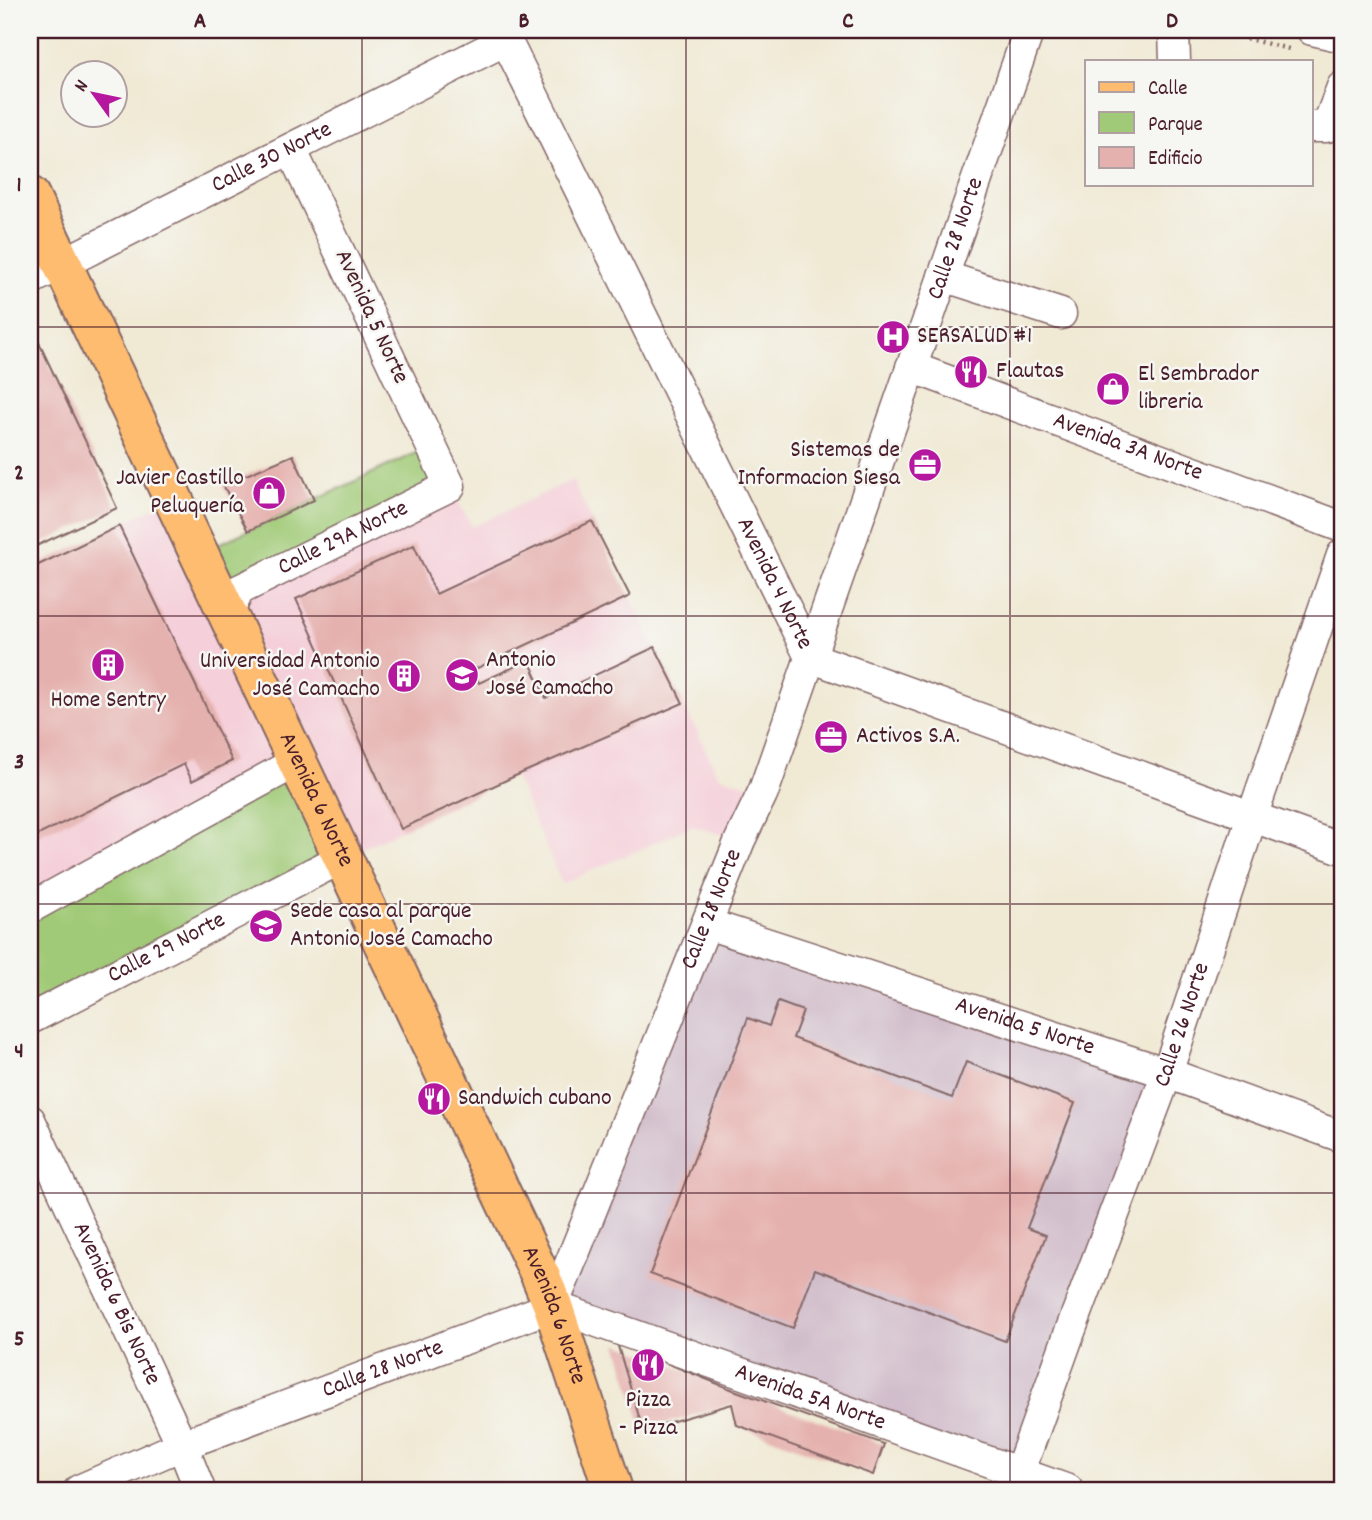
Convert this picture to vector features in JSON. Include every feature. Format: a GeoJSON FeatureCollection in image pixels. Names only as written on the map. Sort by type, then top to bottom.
{"type":"FeatureCollection","features":[{"type":"Feature","properties":{"kind":"main road","name":"Avenida 6 Norte"},"geometry":{"type":"LineString","coordinates":[[30,196],[46,272],[225,595],[296,762],[553,1306],[613,1490]]}},
{"type":"Feature","properties":{"kind":"street","name":"Calle 28 Norte"},"geometry":{"type":"LineString","coordinates":[[79,1490],[182,1445],[553,1306],[740,840],[764,790],[1029,30]]}},
{"type":"Feature","properties":{"kind":"street"},"geometry":{"type":"LineString","coordinates":[[1174,30],[1175,60]]}},
{"type":"Feature","properties":{"kind":"street","name":"Calle 30 Norte"},"geometry":{"type":"LineString","coordinates":[[46,272],[291,149],[508,35]]}},
{"type":"Feature","properties":{"kind":"street","name":"Avenida 4 Norte"},"geometry":{"type":"LineString","coordinates":[[508,35],[810,657],[1342,849]]}},
{"type":"Feature","properties":{"kind":"street"},"geometry":{"type":"LineString","coordinates":[[1308,41],[1342,37]]}},
{"type":"Feature","properties":{"kind":"street"},"geometry":{"type":"LineString","coordinates":[[1312,127],[1326,127],[1329,98]]}},
{"type":"Feature","properties":{"kind":"street","name":"Avenida 5 Norte"},"geometry":{"type":"LineString","coordinates":[[291,149],[450,486]]}},
{"type":"Feature","properties":{"kind":"street"},"geometry":{"type":"LineString","coordinates":[[943,276],[1061,314]]}},
{"type":"Feature","properties":{"kind":"street","name":"Avenida 3A Norte"},"geometry":{"type":"LineString","coordinates":[[911,367],[1342,527]]}},
{"type":"Feature","properties":{"kind":"street","name":"Calle 29A Norte"},"geometry":{"type":"LineString","coordinates":[[225,595],[450,486]]}},
{"type":"Feature","properties":{"kind":"street","name":"Calle 26 Norte"},"geometry":{"type":"LineString","coordinates":[[1017,1482],[1167,1073],[1342,555]]}},
{"type":"Feature","properties":{"kind":"street"},"geometry":{"type":"LineString","coordinates":[[30,908],[296,762]]}},
{"type":"Feature","properties":{"kind":"street","name":"Calle 29 Norte"},"geometry":{"type":"LineString","coordinates":[[30,1019],[342,858]]}},
{"type":"Feature","properties":{"kind":"street","name":"Avenida 5 Norte"},"geometry":{"type":"LineString","coordinates":[[707,924],[1167,1073],[1342,1137]]}},
{"type":"Feature","properties":{"kind":"street","name":"Avenida 6 Bis Norte"},"geometry":{"type":"LineString","coordinates":[[30,1120],[182,1445],[200,1490]]}},
{"type":"Feature","properties":{"kind":"street","name":"Avenida 5A Norte"},"geometry":{"type":"LineString","coordinates":[[553,1306],[1017,1482],[1068,1490]]}},
{"type":"Feature","properties":{"kind":"path"},"geometry":{"type":"LineString","coordinates":[[1212,30],[1308,41]]}},
{"type":"Feature","properties":{"kind":"shaded area"},"geometry":{"type":"Polygon","coordinates":[[[572,480],[719,776],[764,790],[740,840],[692,826],[562,884],[515,776],[342,858],[30,908],[30,569],[172,499],[197,554],[450,486],[472,527],[572,480]]]}},
{"type":"Feature","properties":{"kind":"shaded area"},"geometry":{"type":"Polygon","coordinates":[[[707,924],[1167,1073],[1020,1473],[553,1306],[707,924]]]}},
{"type":"Feature","properties":{"kind":"green space"},"geometry":{"type":"Polygon","coordinates":[[[431,446],[450,486],[239,590],[197,554],[431,446]]]}},
{"type":"Feature","properties":{"kind":"green space"},"geometry":{"type":"Polygon","coordinates":[[[296,762],[342,858],[30,1019],[30,908],[296,762]]]}},
{"type":"Feature","properties":{"kind":"building"},"geometry":{"type":"Polygon","coordinates":[[[33,330],[117,508],[30,549],[30,331],[33,330]]]}},
{"type":"Feature","properties":{"kind":"building","name":"Javier Castillo Peluquería"},"geometry":{"type":"Polygon","coordinates":[[[293,455],[314,500],[248,531],[223,485],[293,455]]]}},
{"type":"Feature","properties":{"kind":"building","name":"Universidad Antonio José Camacho"},"geometry":{"type":"Polygon","coordinates":[[[592,521],[630,596],[473,670],[479,683],[529,660],[546,698],[655,647],[683,703],[401,829],[296,599],[414,545],[436,594],[592,521]]]}},
{"type":"Feature","properties":{"kind":"building","name":"Home Sentry"},"geometry":{"type":"Polygon","coordinates":[[[119,526],[232,761],[192,781],[184,764],[30,839],[30,569],[119,526]]]}},
{"type":"Feature","properties":{"kind":"building"},"geometry":{"type":"Polygon","coordinates":[[[778,1002],[803,1011],[793,1038],[952,1098],[966,1062],[1075,1103],[1027,1228],[1046,1235],[1005,1341],[815,1269],[793,1328],[650,1274],[748,1018],[769,1026],[778,1002]]]}},
{"type":"Feature","properties":{"kind":"building"},"geometry":{"type":"Polygon","coordinates":[[[617,1343],[728,1388],[884,1444],[873,1475],[737,1425],[732,1404],[643,1430],[617,1343]]]}},
{"type":"Feature","properties":{"kind":"place","name":"SERSALUD #1"},"geometry":{"type":"Point","coordinates":[893,337]}},
{"type":"Feature","properties":{"kind":"place","name":"Flautas"},"geometry":{"type":"Point","coordinates":[971,372]}},
{"type":"Feature","properties":{"kind":"place","name":"El Sembrador libreria"},"geometry":{"type":"Point","coordinates":[1113,389]}},
{"type":"Feature","properties":{"kind":"place","name":"Sistemas de Informacion Siesa"},"geometry":{"type":"Point","coordinates":[925,465]}},
{"type":"Feature","properties":{"kind":"place","name":"Javier Castillo Peluquería"},"geometry":{"type":"Point","coordinates":[269,493]}},
{"type":"Feature","properties":{"kind":"place","name":"Home Sentry"},"geometry":{"type":"Point","coordinates":[108,665]}},
{"type":"Feature","properties":{"kind":"place","name":"Antonio José Camacho"},"geometry":{"type":"Point","coordinates":[462,675]}},
{"type":"Feature","properties":{"kind":"place","name":"Universidad Antonio José Camacho"},"geometry":{"type":"Point","coordinates":[404,676]}},
{"type":"Feature","properties":{"kind":"place","name":"Activos S.A."},"geometry":{"type":"Point","coordinates":[831,737]}},
{"type":"Feature","properties":{"kind":"place","name":"Sede casa al parque Antonio José Camacho"},"geometry":{"type":"Point","coordinates":[266,926]}},
{"type":"Feature","properties":{"kind":"place","name":"Sandwich cubano"},"geometry":{"type":"Point","coordinates":[434,1099]}},
{"type":"Feature","properties":{"kind":"place","name":"Pizza - Pizza"},"geometry":{"type":"Point","coordinates":[648,1365]}}]}
